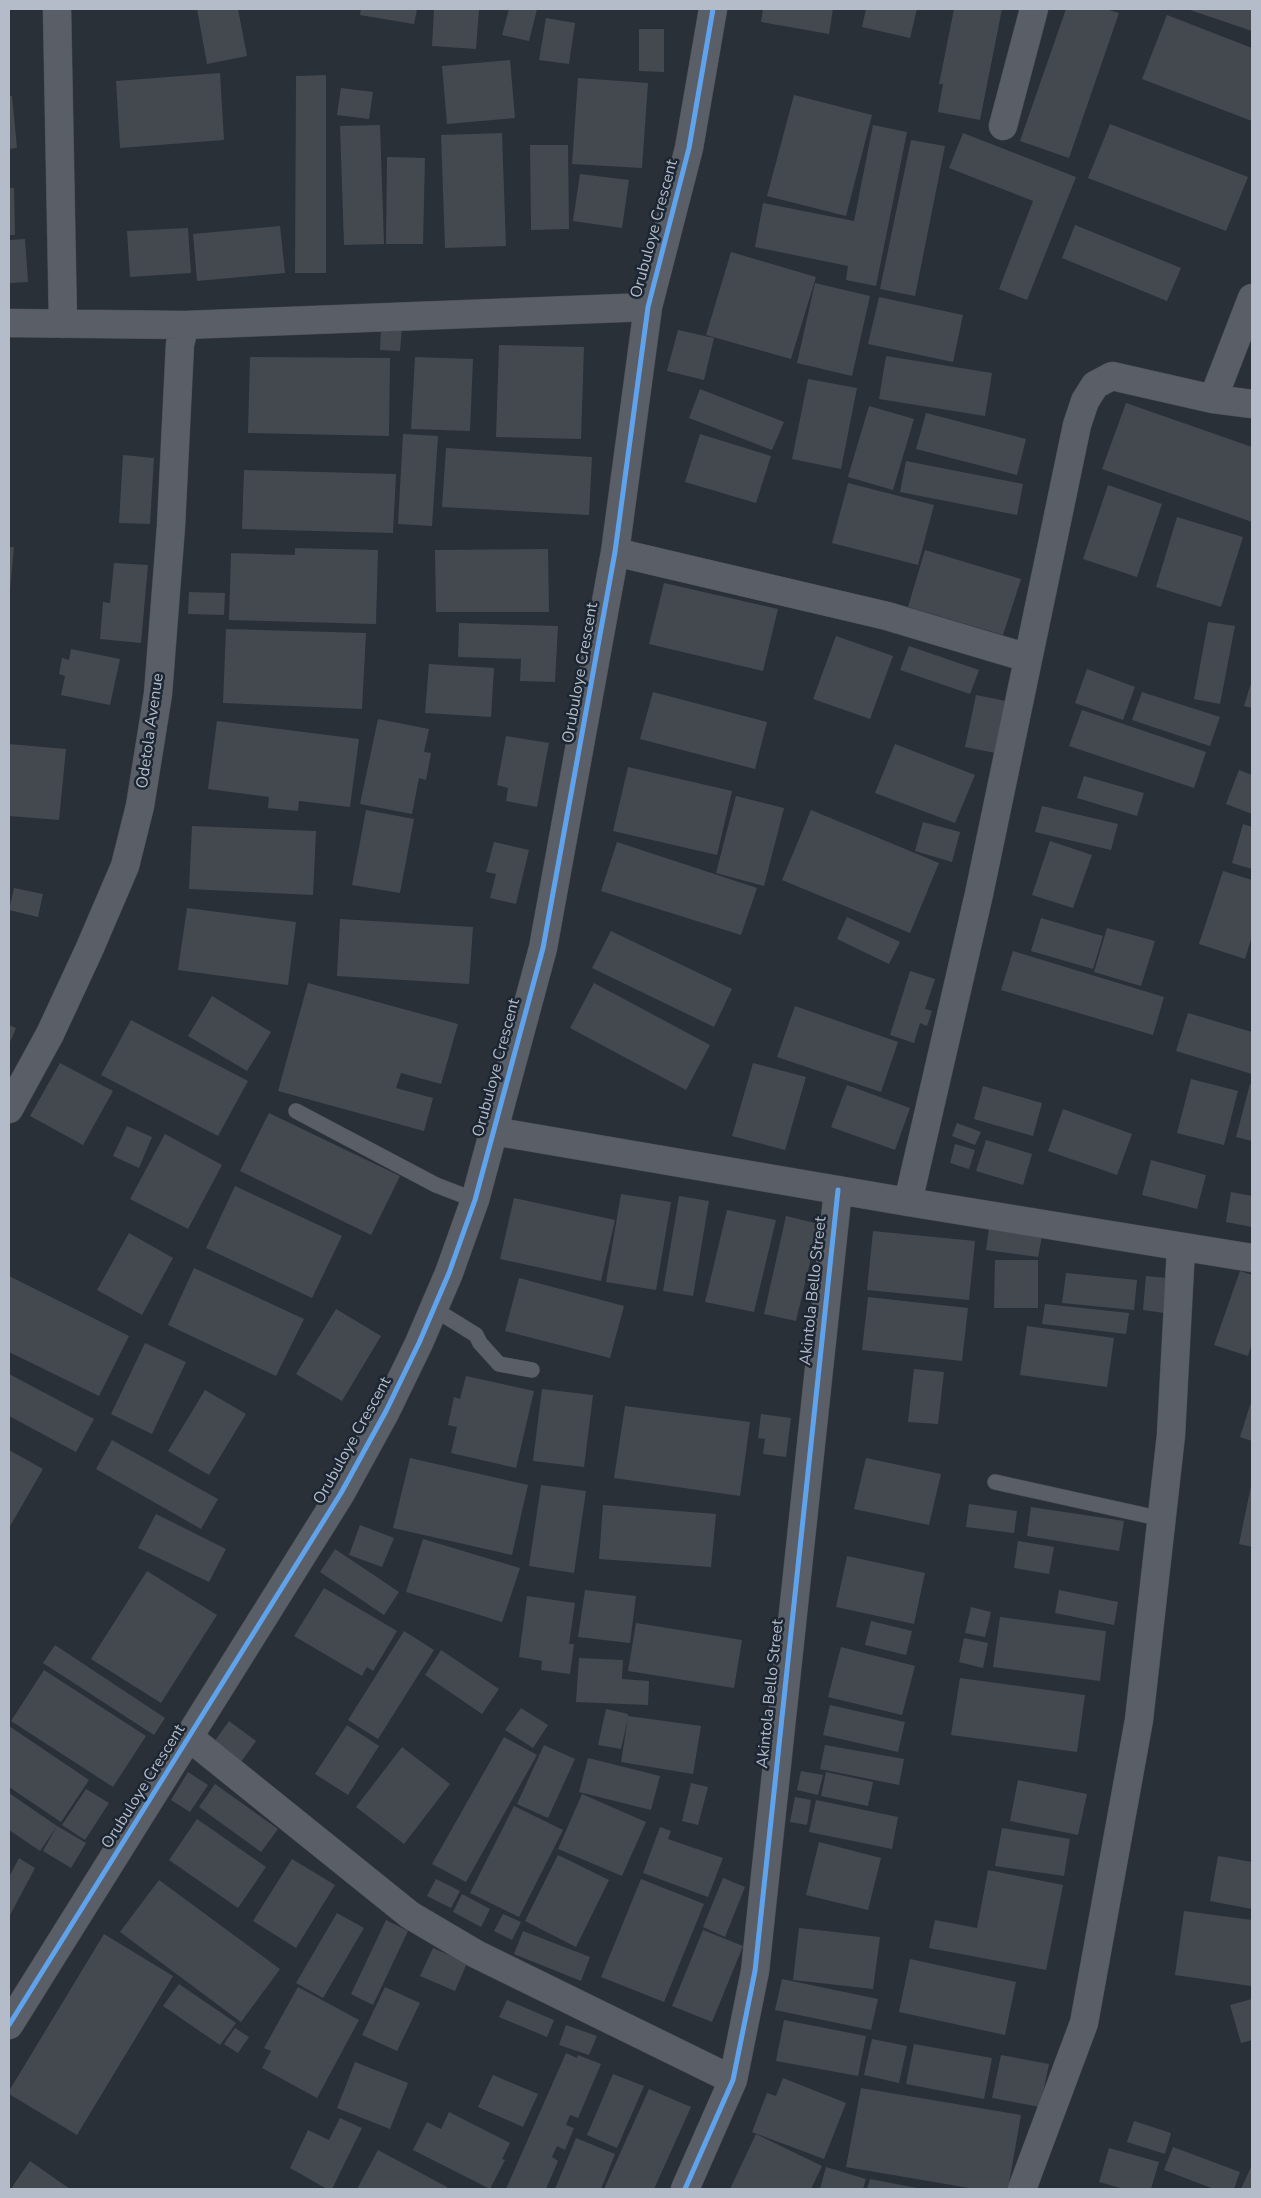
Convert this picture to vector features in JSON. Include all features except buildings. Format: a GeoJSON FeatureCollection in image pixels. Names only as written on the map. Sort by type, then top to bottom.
{"type":"FeatureCollection","features":[{"type":"Feature","properties":{"kind":"street"},"geometry":{"type":"LineString","coordinates":[[57,9],[63,324]]}},
{"type":"Feature","properties":{"kind":"street","name":"Orubuloye Crescent"},"geometry":{"type":"LineString","coordinates":[[9,2025],[190,1738],[340,1493],[386,1411],[434,1309],[475,1200],[543,948],[616,552],[648,307],[689,148],[713,9]]}},
{"type":"Feature","properties":{"kind":"street"},"geometry":{"type":"LineString","coordinates":[[1003,126],[1034,9]]}},
{"type":"Feature","properties":{"kind":"street"},"geometry":{"type":"LineString","coordinates":[[1213,399],[1252,298]]}},
{"type":"Feature","properties":{"kind":"street"},"geometry":{"type":"LineString","coordinates":[[9,324],[185,326],[648,307]]}},
{"type":"Feature","properties":{"kind":"street","name":"Odetola Avenue"},"geometry":{"type":"LineString","coordinates":[[9,1108],[50,1034],[89,950],[125,866],[140,806],[158,694],[171,526],[180,344],[185,326]]}},
{"type":"Feature","properties":{"kind":"street"},"geometry":{"type":"LineString","coordinates":[[908,1202],[979,894],[1076,426],[1085,401],[1095,385],[1112,376],[1213,399],[1252,404]]}},
{"type":"Feature","properties":{"kind":"street"},"geometry":{"type":"LineString","coordinates":[[616,552],[887,616],[1028,658]]}},
{"type":"Feature","properties":{"kind":"street"},"geometry":{"type":"LineString","coordinates":[[493,1131],[1181,1248],[1252,1258]]}},
{"type":"Feature","properties":{"kind":"street","name":"Akintola Bello Street"},"geometry":{"type":"LineString","coordinates":[[685,2189],[733,2080],[756,1971],[838,1190]]}},
{"type":"Feature","properties":{"kind":"street"},"geometry":{"type":"LineString","coordinates":[[1022,2189],[1084,2023],[1139,1720],[1171,1435],[1181,1248]]}},
{"type":"Feature","properties":{"kind":"street"},"geometry":{"type":"LineString","coordinates":[[190,1738],[410,1915],[476,1954],[733,2080]]}},
{"type":"Feature","properties":{"kind":"lane"},"geometry":{"type":"LineString","coordinates":[[296,1111],[436,1185],[475,1200]]}},
{"type":"Feature","properties":{"kind":"lane"},"geometry":{"type":"LineString","coordinates":[[434,1309],[476,1336],[480,1344],[499,1364],[532,1370]]}},
{"type":"Feature","properties":{"kind":"lane"},"geometry":{"type":"LineString","coordinates":[[995,1482],[1162,1519]]}},
{"type":"Feature","properties":{"kind":"cycle path"},"geometry":{"type":"LineString","coordinates":[[9,2025],[341,1493],[386,1411],[419,1343],[449,1273],[475,1200],[543,948],[615,552],[648,307],[689,148],[713,9]]}},
{"type":"Feature","properties":{"kind":"cycle path"},"geometry":{"type":"LineString","coordinates":[[685,2189],[733,2080],[755,1971],[838,1190]]}}]}
